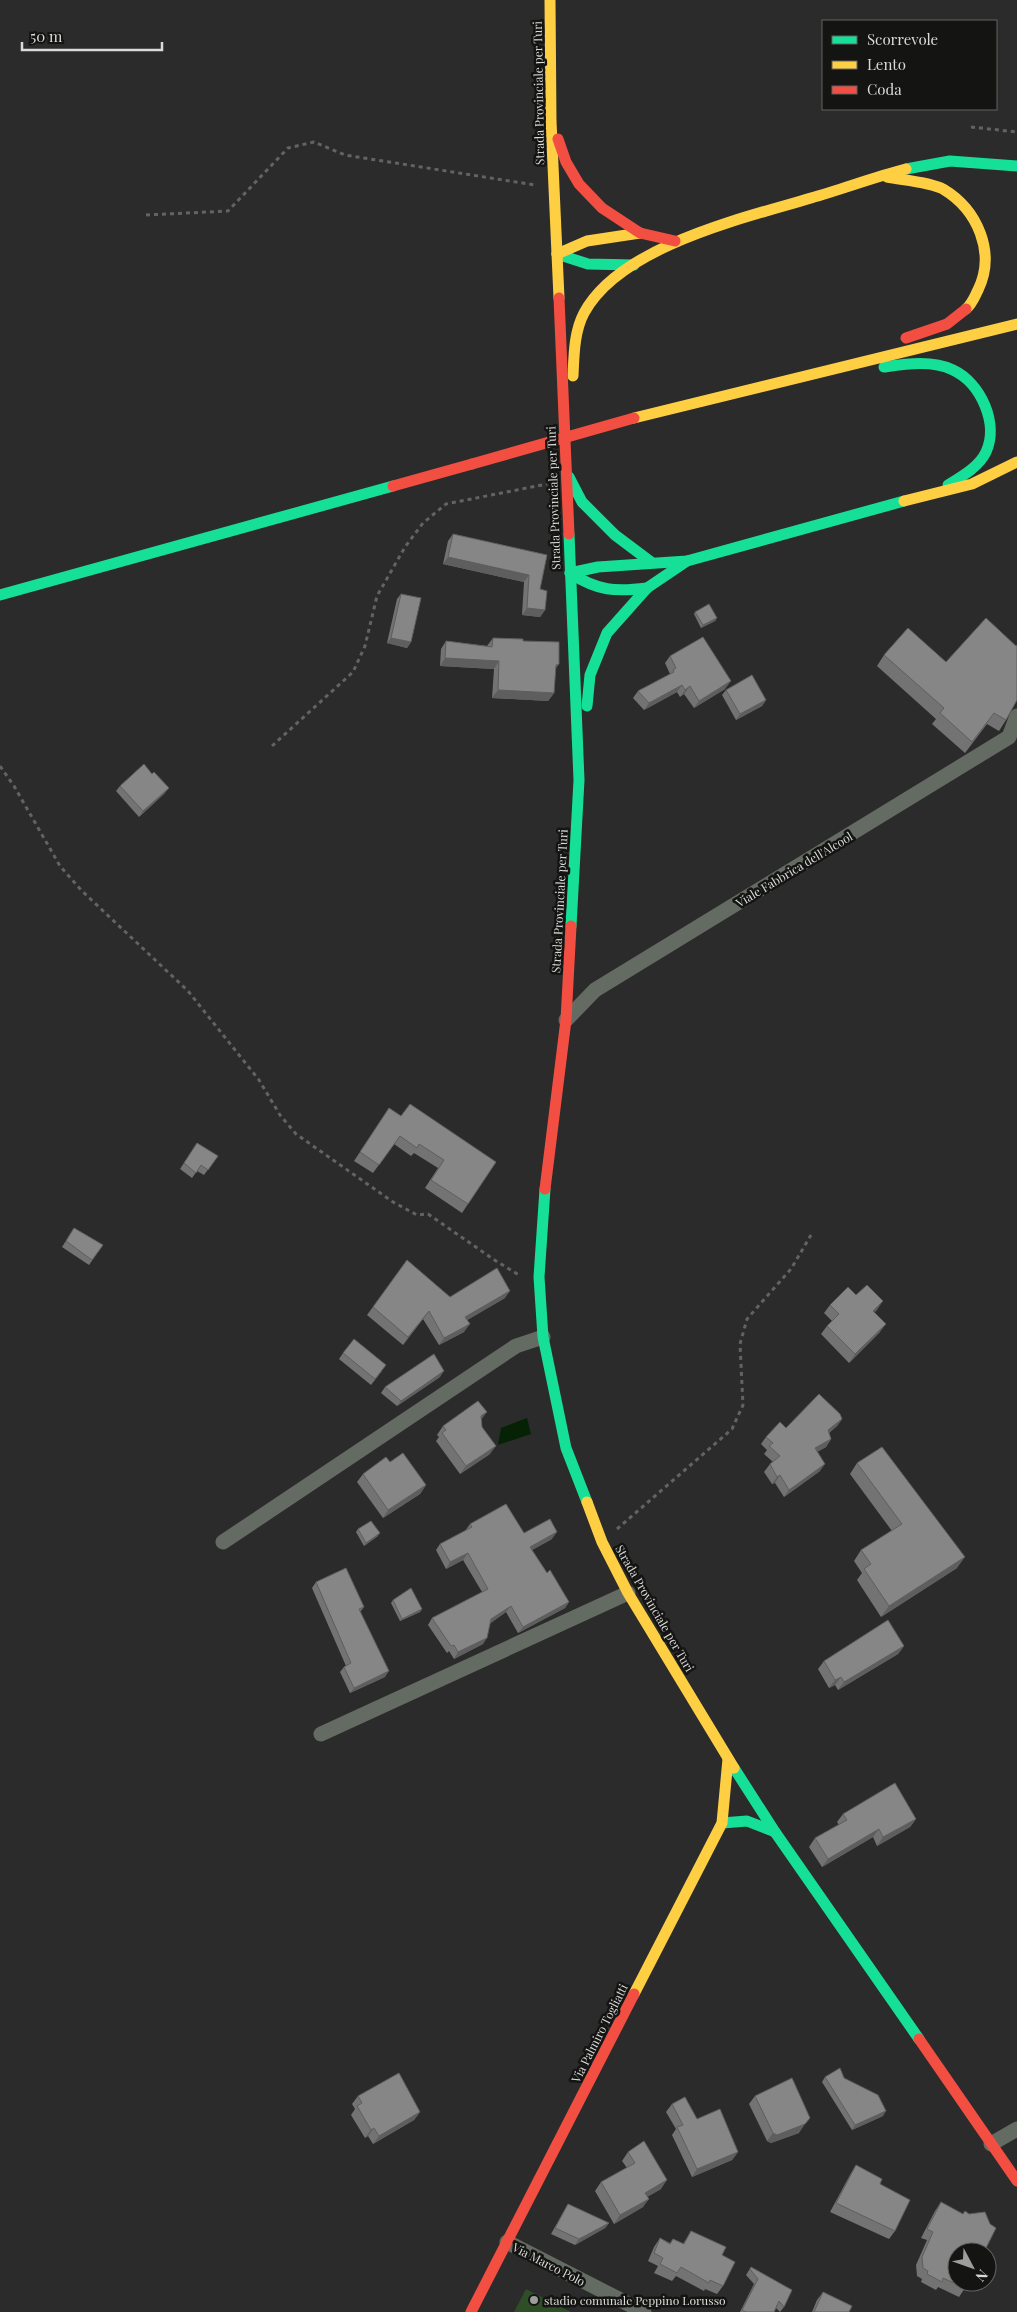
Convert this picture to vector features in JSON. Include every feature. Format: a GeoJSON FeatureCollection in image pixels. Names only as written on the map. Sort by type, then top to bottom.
{"type":"FeatureCollection","features":[{"type":"Feature","properties":{"kind":"main road","name":"Strada Provinciale per Turi"},"geometry":{"type":"LineString","coordinates":[[550,0],[551,121],[579,780],[566,1020],[545,1186],[540,1277],[543,1337],[566,1448],[602,1542],[628,1593],[728,1759],[775,1832],[1017,2181]]}},
{"type":"Feature","properties":{"kind":"main road"},"geometry":{"type":"LineString","coordinates":[[551,121],[566,162],[579,184],[602,208],[640,233]]}},
{"type":"Feature","properties":{"kind":"main road"},"geometry":{"type":"LineString","coordinates":[[565,448],[578,327],[589,306],[606,285],[634,265],[675,241],[882,176],[927,164],[973,160],[1017,166]]}},
{"type":"Feature","properties":{"kind":"main road"},"geometry":{"type":"LineString","coordinates":[[795,377],[947,324],[971,306],[985,276],[986,258],[983,237],[963,202],[941,188],[882,176]]}},
{"type":"Feature","properties":{"kind":"main road"},"geometry":{"type":"LineString","coordinates":[[557,254],[587,240],[640,233],[675,241]]}},
{"type":"Feature","properties":{"kind":"main road"},"geometry":{"type":"LineString","coordinates":[[557,254],[588,264],[634,265]]}},
{"type":"Feature","properties":{"kind":"main road"},"geometry":{"type":"LineString","coordinates":[[0,594],[634,418],[1017,324]]}},
{"type":"Feature","properties":{"kind":"main road"},"geometry":{"type":"LineString","coordinates":[[795,377],[904,364],[941,366],[954,370],[968,381],[985,402],[989,429],[986,452],[966,474],[937,492]]}},
{"type":"Feature","properties":{"kind":"main road"},"geometry":{"type":"LineString","coordinates":[[570,573],[598,567],[687,561],[972,484],[1017,462]]}},
{"type":"Feature","properties":{"kind":"main road"},"geometry":{"type":"LineString","coordinates":[[566,476],[582,502],[616,535],[651,562]]}},
{"type":"Feature","properties":{"kind":"main road"},"geometry":{"type":"LineString","coordinates":[[579,780],[590,675],[608,633],[647,588],[687,561]]}},
{"type":"Feature","properties":{"kind":"main road"},"geometry":{"type":"LineString","coordinates":[[570,573],[588,586],[604,591],[647,588]]}},
{"type":"Feature","properties":{"kind":"main road","name":"Via Palmiro Togliatti"},"geometry":{"type":"LineString","coordinates":[[471,2312],[722,1823],[728,1759]]}},
{"type":"Feature","properties":{"kind":"main road"},"geometry":{"type":"LineString","coordinates":[[722,1823],[747,1821],[775,1832]]}},
{"type":"Feature","properties":{"kind":"street","name":"Viale Fabbrica dell'Alcool"},"geometry":{"type":"LineString","coordinates":[[566,1020],[596,990],[1009,737],[1017,716]]}},
{"type":"Feature","properties":{"kind":"street"},"geometry":{"type":"LineString","coordinates":[[223,1542],[516,1346],[543,1337]]}},
{"type":"Feature","properties":{"kind":"street"},"geometry":{"type":"LineString","coordinates":[[321,1734],[628,1593]]}},
{"type":"Feature","properties":{"kind":"street"},"geometry":{"type":"LineString","coordinates":[[991,2144],[1017,2129]]}},
{"type":"Feature","properties":{"kind":"street","name":"Via Marco Polo"},"geometry":{"type":"LineString","coordinates":[[507,2242],[644,2312]]}},
{"type":"Feature","properties":{"kind":"path"},"geometry":{"type":"LineString","coordinates":[[971,127],[1017,132]]}},
{"type":"Feature","properties":{"kind":"path"},"geometry":{"type":"LineString","coordinates":[[146,215],[228,211],[288,148],[314,142],[345,155],[555,188]]}},
{"type":"Feature","properties":{"kind":"path"},"geometry":{"type":"LineString","coordinates":[[272,746],[353,672],[365,646],[377,596],[405,547],[423,523],[446,504],[566,476]]}},
{"type":"Feature","properties":{"kind":"path"},"geometry":{"type":"LineString","coordinates":[[0,766],[14,786],[60,866],[81,890],[188,991],[259,1080],[280,1115],[296,1134],[393,1202],[416,1215],[428,1214],[496,1261],[521,1275],[540,1277]]}},
{"type":"Feature","properties":{"kind":"path"},"geometry":{"type":"LineString","coordinates":[[602,1542],[732,1429],[743,1405],[740,1344],[747,1319],[791,1269],[811,1235]]}},
{"type":"Feature","properties":{"kind":"shaded area"},"geometry":{"type":"Polygon","coordinates":[[[527,1418],[531,1434],[498,1445],[501,1428],[527,1418]]]}},
{"type":"Feature","properties":{"kind":"shaded area","name":"stadio comunale Peppino Lorusso"},"geometry":{"type":"Polygon","coordinates":[[[526,2289],[571,2312],[514,2312],[526,2289]]]}},
{"type":"Feature","properties":{"kind":"building"},"geometry":{"type":"Polygon","coordinates":[[[453,534],[547,555],[540,589],[547,591],[545,610],[527,608],[529,575],[448,557],[453,534]]]}},
{"type":"Feature","properties":{"kind":"building"},"geometry":{"type":"Polygon","coordinates":[[[401,594],[421,598],[411,642],[391,638],[401,594]]]}},
{"type":"Feature","properties":{"kind":"building"},"geometry":{"type":"Polygon","coordinates":[[[709,604],[717,618],[703,625],[695,612],[709,604]]]}},
{"type":"Feature","properties":{"kind":"building"},"geometry":{"type":"Polygon","coordinates":[[[986,618],[1017,645],[1017,700],[1006,720],[994,713],[972,742],[940,713],[944,708],[884,655],[908,628],[946,662],[986,618]]]}},
{"type":"Feature","properties":{"kind":"building"},"geometry":{"type":"Polygon","coordinates":[[[703,637],[731,681],[699,701],[690,686],[685,690],[682,685],[649,703],[638,691],[674,672],[673,670],[676,668],[670,656],[703,637]]]}},
{"type":"Feature","properties":{"kind":"building"},"geometry":{"type":"Polygon","coordinates":[[[493,638],[559,642],[559,664],[556,665],[554,693],[498,690],[499,661],[445,658],[446,641],[492,647],[493,638]]]}},
{"type":"Feature","properties":{"kind":"building"},"geometry":{"type":"Polygon","coordinates":[[[752,675],[766,700],[740,714],[726,690],[752,675]]]}},
{"type":"Feature","properties":{"kind":"building"},"geometry":{"type":"Polygon","coordinates":[[[144,764],[152,774],[154,772],[169,788],[143,811],[120,786],[144,764]]]}},
{"type":"Feature","properties":{"kind":"building"},"geometry":{"type":"Polygon","coordinates":[[[410,1104],[496,1162],[468,1204],[431,1180],[444,1160],[419,1144],[417,1148],[400,1136],[379,1165],[360,1152],[389,1108],[401,1116],[410,1104]]]}},
{"type":"Feature","properties":{"kind":"building"},"geometry":{"type":"Polygon","coordinates":[[[197,1143],[218,1156],[208,1170],[201,1165],[196,1173],[184,1163],[197,1143]]]}},
{"type":"Feature","properties":{"kind":"building"},"geometry":{"type":"Polygon","coordinates":[[[74,1228],[103,1245],[92,1260],[66,1241],[74,1228]]]}},
{"type":"Feature","properties":{"kind":"building"},"geometry":{"type":"Polygon","coordinates":[[[407,1260],[450,1297],[497,1268],[510,1291],[465,1317],[470,1324],[444,1338],[429,1311],[408,1337],[373,1307],[407,1260]]]}},
{"type":"Feature","properties":{"kind":"building"},"geometry":{"type":"Polygon","coordinates":[[[867,1285],[883,1301],[873,1311],[886,1324],[855,1354],[827,1326],[839,1314],[830,1305],[848,1287],[856,1295],[867,1285]]]}},
{"type":"Feature","properties":{"kind":"building"},"geometry":{"type":"Polygon","coordinates":[[[354,1339],[386,1365],[375,1379],[343,1353],[354,1339]]]}},
{"type":"Feature","properties":{"kind":"building"},"geometry":{"type":"Polygon","coordinates":[[[434,1354],[444,1371],[401,1401],[385,1387],[434,1354]]]}},
{"type":"Feature","properties":{"kind":"building"},"geometry":{"type":"Polygon","coordinates":[[[819,1394],[840,1414],[842,1419],[828,1430],[831,1439],[815,1448],[825,1464],[789,1490],[780,1475],[777,1477],[770,1464],[780,1456],[769,1446],[773,1443],[766,1437],[780,1422],[786,1428],[819,1394]]]}},
{"type":"Feature","properties":{"kind":"building"},"geometry":{"type":"Polygon","coordinates":[[[478,1401],[487,1412],[481,1416],[482,1427],[496,1446],[466,1466],[442,1433],[446,1430],[443,1426],[478,1401]]]}},
{"type":"Feature","properties":{"kind":"building"},"geometry":{"type":"Polygon","coordinates":[[[882,1447],[965,1557],[889,1606],[864,1569],[871,1564],[861,1550],[902,1524],[857,1463],[882,1447]]]}},
{"type":"Feature","properties":{"kind":"building"},"geometry":{"type":"Polygon","coordinates":[[[403,1453],[426,1485],[388,1510],[363,1474],[386,1457],[390,1462],[403,1453]]]}},
{"type":"Feature","properties":{"kind":"building"},"geometry":{"type":"Polygon","coordinates":[[[506,1504],[524,1533],[550,1519],[557,1532],[530,1547],[547,1573],[550,1570],[569,1602],[523,1627],[511,1606],[491,1619],[487,1638],[458,1652],[454,1645],[451,1646],[432,1618],[488,1589],[468,1553],[450,1562],[440,1544],[472,1527],[470,1524],[506,1504]]]}},
{"type":"Feature","properties":{"kind":"building"},"geometry":{"type":"Polygon","coordinates":[[[371,1521],[380,1533],[366,1543],[358,1529],[371,1521]]]}},
{"type":"Feature","properties":{"kind":"building"},"geometry":{"type":"Polygon","coordinates":[[[346,1568],[364,1607],[359,1609],[389,1671],[354,1688],[344,1667],[351,1663],[316,1582],[346,1568]]]}},
{"type":"Feature","properties":{"kind":"building"},"geometry":{"type":"Polygon","coordinates":[[[411,1588],[422,1609],[402,1619],[393,1600],[411,1588]]]}},
{"type":"Feature","properties":{"kind":"building"},"geometry":{"type":"Polygon","coordinates":[[[888,1620],[904,1646],[844,1682],[841,1677],[835,1680],[824,1661],[888,1620]]]}},
{"type":"Feature","properties":{"kind":"building"},"geometry":{"type":"Polygon","coordinates":[[[895,1783],[916,1819],[883,1837],[879,1829],[828,1859],[815,1838],[847,1820],[843,1814],[895,1783]]]}},
{"type":"Feature","properties":{"kind":"building"},"geometry":{"type":"Polygon","coordinates":[[[840,2068],[844,2078],[878,2095],[886,2111],[855,2125],[825,2077],[840,2068]]]}},
{"type":"Feature","properties":{"kind":"building"},"geometry":{"type":"Polygon","coordinates":[[[399,2073],[420,2112],[379,2136],[374,2128],[371,2130],[357,2106],[362,2103],[358,2096],[399,2073]]]}},
{"type":"Feature","properties":{"kind":"building"},"geometry":{"type":"Polygon","coordinates":[[[792,2078],[810,2118],[805,2124],[777,2135],[773,2133],[755,2096],[792,2078]]]}},
{"type":"Feature","properties":{"kind":"building"},"geometry":{"type":"Polygon","coordinates":[[[685,2097],[697,2119],[720,2109],[738,2152],[697,2169],[677,2127],[683,2125],[672,2104],[685,2097]]]}},
{"type":"Feature","properties":{"kind":"building"},"geometry":{"type":"Polygon","coordinates":[[[644,2141],[667,2180],[645,2193],[649,2199],[620,2215],[601,2182],[635,2163],[628,2152],[644,2141]]]}},
{"type":"Feature","properties":{"kind":"building"},"geometry":{"type":"Polygon","coordinates":[[[856,2165],[882,2179],[880,2184],[910,2200],[895,2231],[836,2203],[856,2165]]]}},
{"type":"Feature","properties":{"kind":"building"},"geometry":{"type":"Polygon","coordinates":[[[941,2202],[963,2214],[965,2211],[969,2214],[985,2212],[990,2224],[996,2228],[989,2242],[947,2242],[947,2280],[943,2278],[942,2282],[927,2274],[928,2271],[923,2268],[922,2257],[933,2232],[927,2229],[941,2202]]]}},
{"type":"Feature","properties":{"kind":"building"},"geometry":{"type":"Polygon","coordinates":[[[568,2204],[609,2223],[579,2239],[555,2228],[568,2204]]]}},
{"type":"Feature","properties":{"kind":"building"},"geometry":{"type":"Polygon","coordinates":[[[691,2231],[726,2247],[722,2255],[735,2262],[723,2286],[710,2280],[709,2283],[681,2267],[677,2273],[660,2264],[663,2258],[654,2253],[660,2238],[670,2244],[673,2239],[684,2244],[691,2231]]]}},
{"type":"Feature","properties":{"kind":"building"},"geometry":{"type":"Polygon","coordinates":[[[751,2267],[792,2290],[784,2307],[779,2301],[774,2312],[746,2312],[742,2310],[758,2279],[750,2269],[751,2267]]]}},
{"type":"Feature","properties":{"kind":"building"},"geometry":{"type":"Polygon","coordinates":[[[823,2292],[852,2306],[849,2312],[814,2312],[823,2292]]]}},
{"type":"Feature","properties":{"kind":"traffic: fast"},"geometry":{"type":"LineString","coordinates":[[906,169],[950,161],[1017,166]]}},
{"type":"Feature","properties":{"kind":"traffic: fast"},"geometry":{"type":"LineString","coordinates":[[557,254],[588,264],[634,265]]}},
{"type":"Feature","properties":{"kind":"traffic: fast"},"geometry":{"type":"LineString","coordinates":[[884,367],[928,364],[953,370],[972,384],[985,405],[990,429],[986,452],[974,467],[948,485]]}},
{"type":"Feature","properties":{"kind":"traffic: fast"},"geometry":{"type":"LineString","coordinates":[[569,477],[582,502],[615,535],[651,562]]}},
{"type":"Feature","properties":{"kind":"traffic: fast"},"geometry":{"type":"LineString","coordinates":[[0,595],[393,486]]}},
{"type":"Feature","properties":{"kind":"traffic: fast"},"geometry":{"type":"LineString","coordinates":[[570,573],[598,567],[687,561],[904,501]]}},
{"type":"Feature","properties":{"kind":"traffic: fast"},"geometry":{"type":"LineString","coordinates":[[569,534],[579,780],[571,926]]}},
{"type":"Feature","properties":{"kind":"traffic: fast"},"geometry":{"type":"LineString","coordinates":[[587,706],[590,675],[607,633],[647,588],[687,561]]}},
{"type":"Feature","properties":{"kind":"traffic: fast"},"geometry":{"type":"LineString","coordinates":[[570,573],[589,584],[607,589],[647,588]]}},
{"type":"Feature","properties":{"kind":"traffic: fast"},"geometry":{"type":"LineString","coordinates":[[545,1189],[539,1277],[543,1337],[566,1448],[587,1502]]}},
{"type":"Feature","properties":{"kind":"traffic: fast"},"geometry":{"type":"LineString","coordinates":[[734,1768],[775,1832],[919,2039]]}},
{"type":"Feature","properties":{"kind":"traffic: fast"},"geometry":{"type":"LineString","coordinates":[[722,1823],[747,1821],[775,1832]]}},
{"type":"Feature","properties":{"kind":"traffic: slow"},"geometry":{"type":"LineString","coordinates":[[550,0],[551,121],[559,298]]}},
{"type":"Feature","properties":{"kind":"traffic: slow"},"geometry":{"type":"LineString","coordinates":[[573,376],[576,336],[584,313],[601,290],[625,270],[654,252],[719,226],[906,169]]}},
{"type":"Feature","properties":{"kind":"traffic: slow"},"geometry":{"type":"LineString","coordinates":[[887,177],[924,183],[943,189],[966,208],[974,220],[984,247],[985,262],[978,290],[966,309]]}},
{"type":"Feature","properties":{"kind":"traffic: slow"},"geometry":{"type":"LineString","coordinates":[[557,254],[587,241],[640,233]]}},
{"type":"Feature","properties":{"kind":"traffic: slow"},"geometry":{"type":"LineString","coordinates":[[634,418],[1017,324]]}},
{"type":"Feature","properties":{"kind":"traffic: slow"},"geometry":{"type":"LineString","coordinates":[[904,501],[972,484],[1017,462]]}},
{"type":"Feature","properties":{"kind":"traffic: slow"},"geometry":{"type":"LineString","coordinates":[[587,1502],[602,1542],[628,1593],[734,1768]]}},
{"type":"Feature","properties":{"kind":"traffic: slow"},"geometry":{"type":"LineString","coordinates":[[634,1994],[722,1823],[728,1759]]}},
{"type":"Feature","properties":{"kind":"traffic: jam"},"geometry":{"type":"LineString","coordinates":[[558,139],[566,162],[579,184],[602,208],[640,233],[675,241]]}},
{"type":"Feature","properties":{"kind":"traffic: jam"},"geometry":{"type":"LineString","coordinates":[[559,298],[569,534]]}},
{"type":"Feature","properties":{"kind":"traffic: jam"},"geometry":{"type":"LineString","coordinates":[[906,338],[947,324],[966,309]]}},
{"type":"Feature","properties":{"kind":"traffic: jam"},"geometry":{"type":"LineString","coordinates":[[472,464],[634,418]]}},
{"type":"Feature","properties":{"kind":"traffic: jam"},"geometry":{"type":"LineString","coordinates":[[393,486],[472,464]]}},
{"type":"Feature","properties":{"kind":"traffic: jam"},"geometry":{"type":"LineString","coordinates":[[545,1189],[566,1020],[571,926]]}},
{"type":"Feature","properties":{"kind":"traffic: jam"},"geometry":{"type":"LineString","coordinates":[[471,2312],[634,1994]]}},
{"type":"Feature","properties":{"kind":"traffic: jam"},"geometry":{"type":"LineString","coordinates":[[919,2039],[1017,2181]]}},
{"type":"Feature","properties":{"kind":"place","name":"stadio comunale Peppino Lorusso"},"geometry":{"type":"Point","coordinates":[534,2300]}}]}
